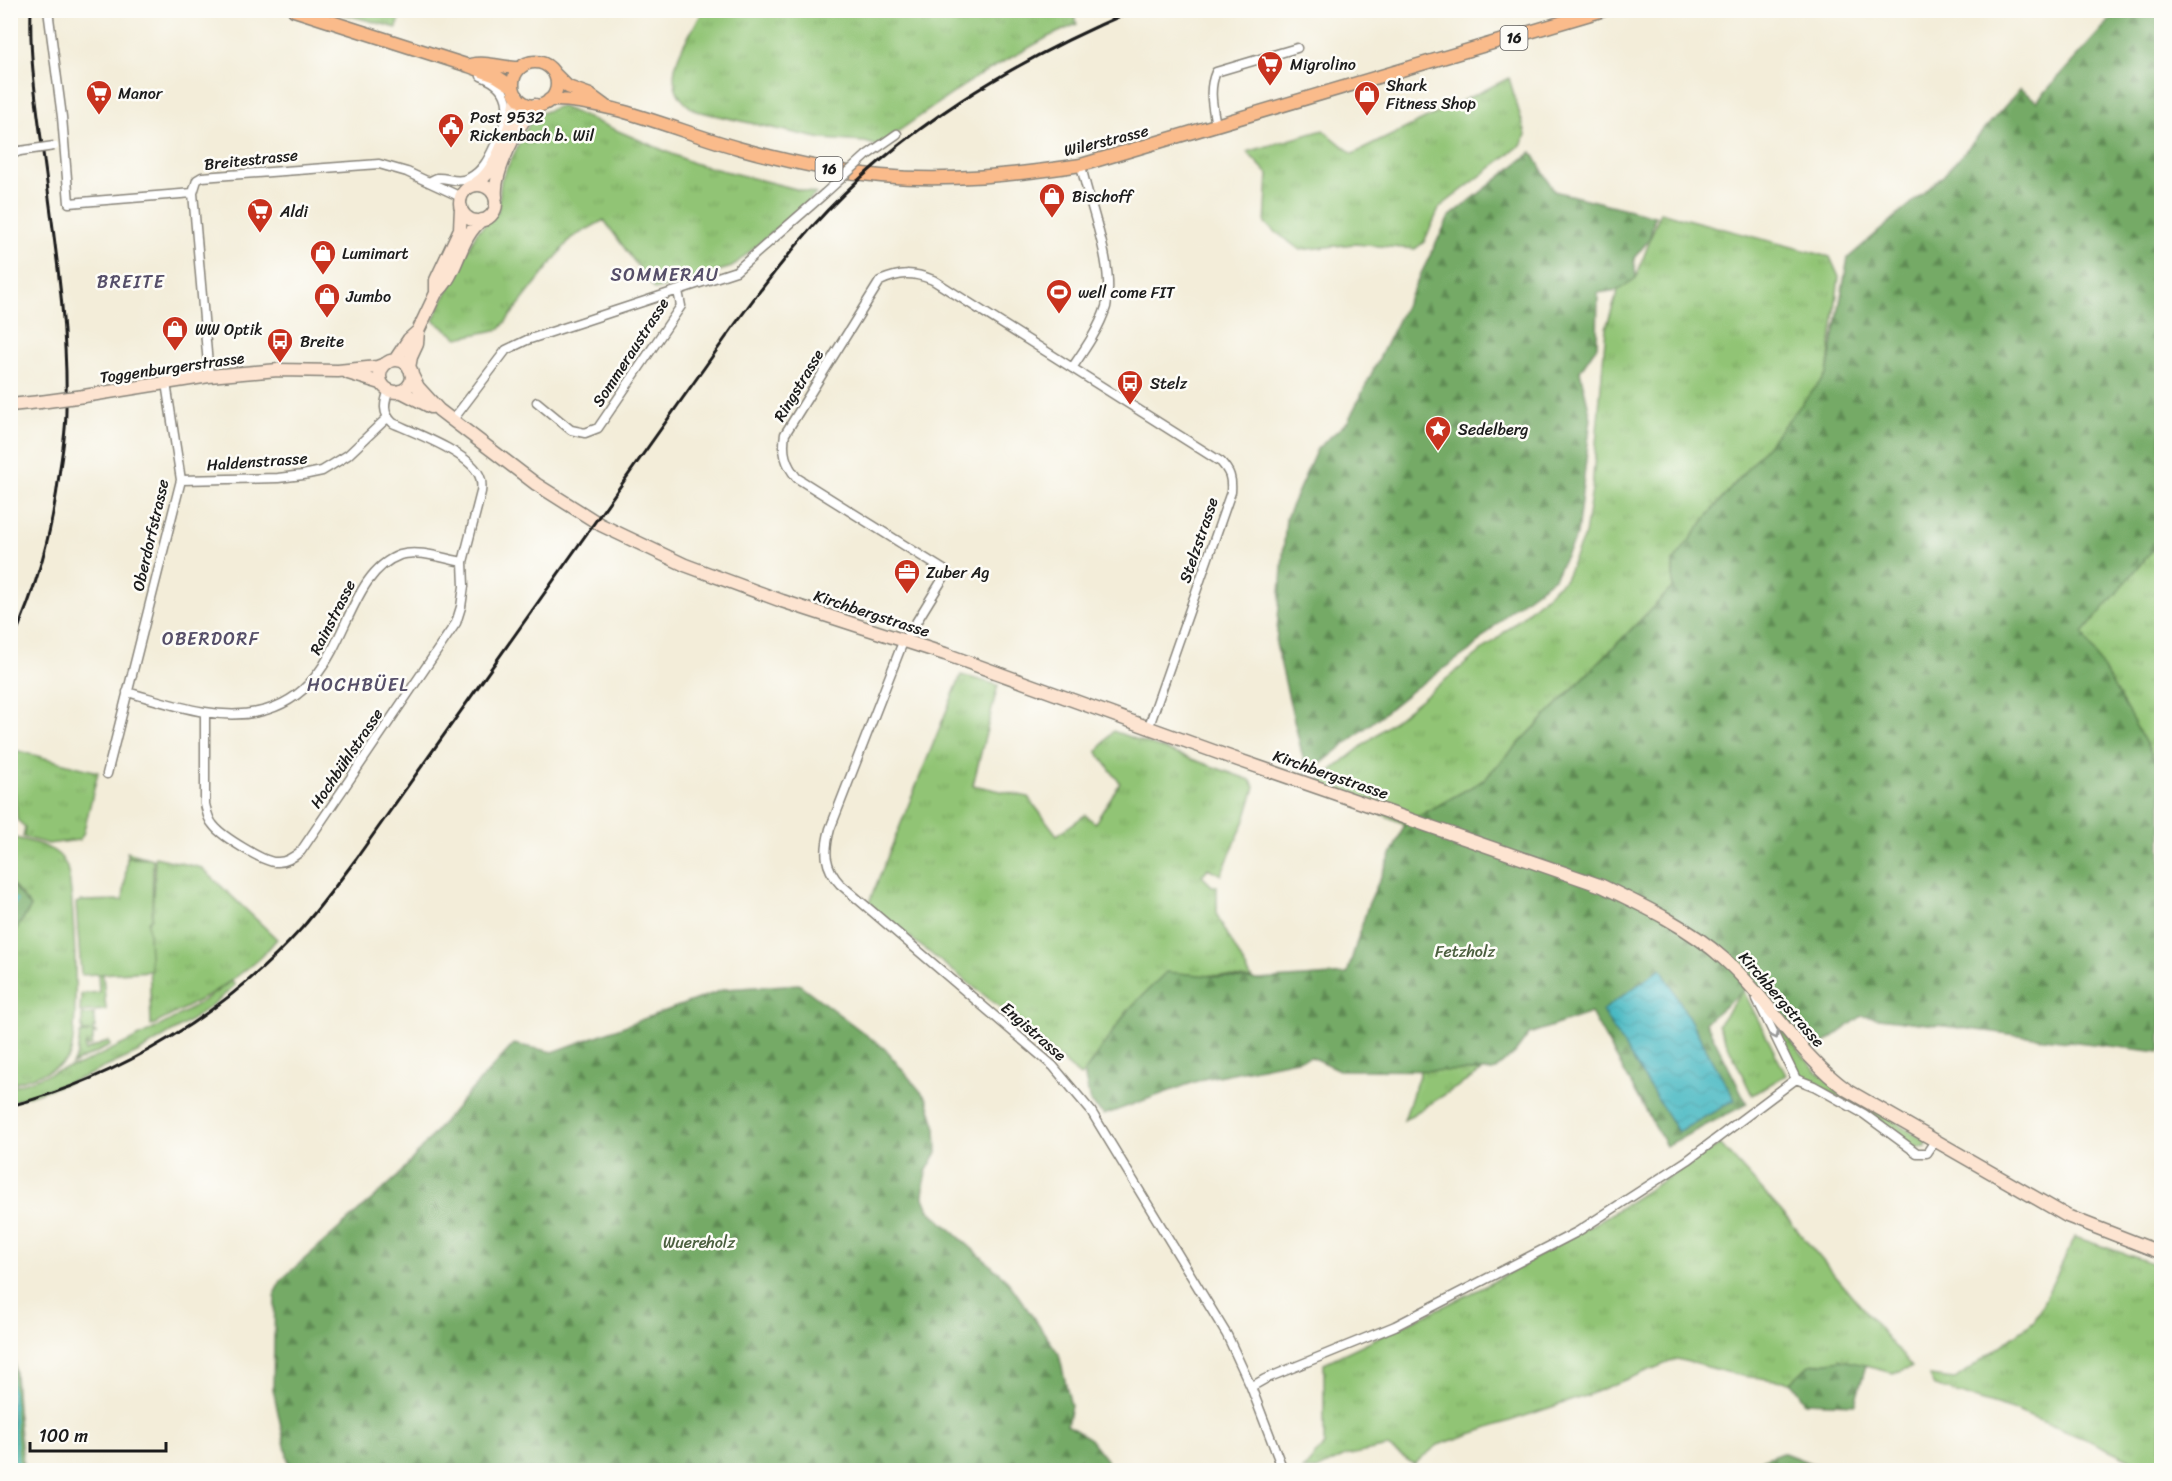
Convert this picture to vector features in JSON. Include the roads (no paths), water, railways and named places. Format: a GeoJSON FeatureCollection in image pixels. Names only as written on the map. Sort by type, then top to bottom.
{"type":"FeatureCollection","features":[{"type":"Feature","properties":{"kind":"main road"},"geometry":{"type":"LineString","coordinates":[[294,10],[496,76],[515,92],[528,104],[535,105],[549,100],[556,87],[554,73],[538,62],[525,64],[519,68],[513,80],[515,92],[515,113],[496,158],[486,175],[468,188],[461,202],[460,229],[436,280],[436,292],[418,331],[417,344],[411,357],[408,386],[390,388],[380,373],[418,331]]}},
{"type":"Feature","properties":{"kind":"main road","name":"Wilerstrasse"},"geometry":{"type":"LineString","coordinates":[[549,100],[567,100],[606,107],[767,156],[818,168],[872,175],[965,178],[1011,175],[1081,165],[1604,10]]}},
{"type":"Feature","properties":{"kind":"main road"},"geometry":{"type":"LineString","coordinates":[[469,66],[481,63],[519,68]]}},
{"type":"Feature","properties":{"kind":"main road","name":"Wilerstrasse"},"geometry":{"type":"LineString","coordinates":[[554,73],[568,87],[590,95],[606,107]]}},
{"type":"Feature","properties":{"kind":"main road"},"geometry":{"type":"LineString","coordinates":[[436,292],[445,285],[473,227],[493,213],[498,173],[520,127],[535,105]]}},
{"type":"Feature","properties":{"kind":"main road"},"geometry":{"type":"LineString","coordinates":[[474,185],[486,187],[496,199]]}},
{"type":"Feature","properties":{"kind":"main road"},"geometry":{"type":"LineString","coordinates":[[461,202],[467,217],[476,221],[482,220]]}},
{"type":"Feature","properties":{"kind":"main road"},"geometry":{"type":"LineString","coordinates":[[390,362],[403,362],[410,370]]}},
{"type":"Feature","properties":{"kind":"main road","name":"Toggenburgerstrasse"},"geometry":{"type":"LineString","coordinates":[[10,405],[209,376],[278,370],[338,371],[377,367],[390,362]]}},
{"type":"Feature","properties":{"kind":"main road","name":"Kirchbergstrasse"},"geometry":{"type":"LineString","coordinates":[[410,370],[418,387],[439,410],[509,464],[561,501],[601,525],[654,551],[717,578],[905,640],[1312,786],[1602,886],[1703,942],[1724,959],[1816,1063],[1835,1081],[2067,1216],[2162,1253]]}},
{"type":"Feature","properties":{"kind":"main road","name":"Toggenburgerstrasse"},"geometry":{"type":"LineString","coordinates":[[338,371],[375,380],[390,388]]}},
{"type":"Feature","properties":{"kind":"main road","name":"Kirchbergstrasse"},"geometry":{"type":"LineString","coordinates":[[390,388],[439,410]]}},
{"type":"Feature","properties":{"kind":"street"},"geometry":{"type":"LineString","coordinates":[[48,10],[65,144],[69,203],[194,193]]}},
{"type":"Feature","properties":{"kind":"street"},"geometry":{"type":"LineString","coordinates":[[1216,126],[1211,92],[1211,81],[1216,72],[1297,48]]}},
{"type":"Feature","properties":{"kind":"street","name":"Breitestrasse"},"geometry":{"type":"LineString","coordinates":[[428,182],[437,178],[456,181],[468,178],[481,169],[488,160],[504,127],[509,108],[504,92],[492,82],[477,75],[469,66]]}},
{"type":"Feature","properties":{"kind":"street","name":"Sommeraustrasse"},"geometry":{"type":"LineString","coordinates":[[452,421],[506,350],[538,337],[736,272],[867,155],[897,134]]}},
{"type":"Feature","properties":{"kind":"street"},"geometry":{"type":"LineString","coordinates":[[10,155],[20,151],[65,144]]}},
{"type":"Feature","properties":{"kind":"street","name":"Breitestrasse"},"geometry":{"type":"LineString","coordinates":[[209,376],[194,193],[197,180],[202,177],[363,163],[379,164],[394,167],[428,182],[461,202]]}},
{"type":"Feature","properties":{"kind":"street"},"geometry":{"type":"LineString","coordinates":[[1072,368],[1100,322],[1106,305],[1108,288],[1096,219],[1081,165]]}},
{"type":"Feature","properties":{"kind":"street","name":"Ringstrasse"},"geometry":{"type":"LineString","coordinates":[[905,640],[946,572],[797,478],[789,469],[783,448],[785,434],[880,281],[903,273],[918,274],[933,280],[1072,368]]}},
{"type":"Feature","properties":{"kind":"street","name":"Sommeraustrasse"},"geometry":{"type":"LineString","coordinates":[[537,402],[571,430],[585,434],[598,428],[681,306],[678,291]]}},
{"type":"Feature","properties":{"kind":"street","name":"Stelzstrasse"},"geometry":{"type":"LineString","coordinates":[[1072,368],[1221,462],[1229,471],[1232,480],[1231,492],[1149,726]]}},
{"type":"Feature","properties":{"kind":"street","name":"Oberdorfstrasse"},"geometry":{"type":"LineString","coordinates":[[107,774],[181,480],[166,383]]}},
{"type":"Feature","properties":{"kind":"street"},"geometry":{"type":"LineString","coordinates":[[387,418],[384,405],[390,388]]}},
{"type":"Feature","properties":{"kind":"street","name":"Haldenstrasse"},"geometry":{"type":"LineString","coordinates":[[181,480],[278,477],[322,471],[348,455],[387,418]]}},
{"type":"Feature","properties":{"kind":"street","name":"Hochbühlstrasse"},"geometry":{"type":"LineString","coordinates":[[206,712],[205,804],[208,816],[214,826],[259,858],[276,862],[292,859],[301,851],[456,623],[461,607],[464,562],[481,492],[482,484],[479,474],[457,455],[436,442],[393,423],[387,418]]}},
{"type":"Feature","properties":{"kind":"street","name":"Rainstrasse"},"geometry":{"type":"LineString","coordinates":[[127,692],[206,712],[232,714],[258,712],[283,703],[308,686],[326,665],[369,579],[387,562],[401,555],[415,553],[464,562]]}},
{"type":"Feature","properties":{"kind":"street","name":"Engistrasse"},"geometry":{"type":"LineString","coordinates":[[905,640],[830,829],[825,848],[826,862],[832,876],[1053,1066],[1091,1111],[1227,1335],[1251,1387],[1283,1470]]}},
{"type":"Feature","properties":{"kind":"street"},"geometry":{"type":"LineString","coordinates":[[1754,992],[1796,1079],[1814,1086],[1864,1114],[1917,1154],[1927,1153],[1935,1141]]}},
{"type":"Feature","properties":{"kind":"street"},"geometry":{"type":"LineString","coordinates":[[1251,1387],[1265,1379],[1395,1326],[1577,1232],[1688,1160],[1796,1079]]}},
{"type":"Feature","properties":{"kind":"water"},"geometry":{"type":"Polygon","coordinates":[[[1661,968],[1735,1100],[1678,1132],[1602,1011],[1661,968]]]}},
{"type":"Feature","properties":{"kind":"waterway"},"geometry":{"type":"LineString","coordinates":[[10,897],[16,900],[10,911]]}},
{"type":"Feature","properties":{"kind":"waterway"},"geometry":{"type":"LineString","coordinates":[[10,1371],[17,1470]]}},
{"type":"Feature","properties":{"kind":"railway"},"geometry":{"type":"LineString","coordinates":[[10,647],[36,581],[48,538],[57,492],[66,416],[64,324],[33,75],[31,10]]}},
{"type":"Feature","properties":{"kind":"railway"},"geometry":{"type":"LineString","coordinates":[[10,1106],[51,1094],[92,1078],[169,1038],[240,988],[272,959],[309,920],[356,859],[736,323],[812,227],[846,191],[883,159],[961,101],[1045,52],[1134,10]]}},
{"type":"Feature","properties":{"kind":"place","name":"Migrolino"},"geometry":{"type":"Point","coordinates":[1270,87]}},
{"type":"Feature","properties":{"kind":"place","name":"Manor"},"geometry":{"type":"Point","coordinates":[99,116]}},
{"type":"Feature","properties":{"kind":"place","name":"Shark Fitness Shop"},"geometry":{"type":"Point","coordinates":[1367,117]}},
{"type":"Feature","properties":{"kind":"place","name":"Post 9532 Rickenbach b. Wil"},"geometry":{"type":"Point","coordinates":[451,149]}},
{"type":"Feature","properties":{"kind":"place","name":"Bischoff"},"geometry":{"type":"Point","coordinates":[1052,219]}},
{"type":"Feature","properties":{"kind":"place","name":"Aldi"},"geometry":{"type":"Point","coordinates":[260,234]}},
{"type":"Feature","properties":{"kind":"place","name":"Lumimart"},"geometry":{"type":"Point","coordinates":[323,276]}},
{"type":"Feature","properties":{"kind":"place","name":"well come FIT"},"geometry":{"type":"Point","coordinates":[1059,315]}},
{"type":"Feature","properties":{"kind":"place","name":"Jumbo"},"geometry":{"type":"Point","coordinates":[327,319]}},
{"type":"Feature","properties":{"kind":"place","name":"WW Optik"},"geometry":{"type":"Point","coordinates":[175,352]}},
{"type":"Feature","properties":{"kind":"place","name":"Breite"},"geometry":{"type":"Point","coordinates":[280,364]}},
{"type":"Feature","properties":{"kind":"place","name":"Stelz"},"geometry":{"type":"Point","coordinates":[1130,406]}},
{"type":"Feature","properties":{"kind":"place","name":"Sedelberg"},"geometry":{"type":"Point","coordinates":[1438,452]}},
{"type":"Feature","properties":{"kind":"place","name":"Zuber Ag"},"geometry":{"type":"Point","coordinates":[907,595]}},
{"type":"Feature","properties":{"kind":"district","name":"SOMMERAU"},"geometry":{"type":"Point","coordinates":[665,275]}},
{"type":"Feature","properties":{"kind":"district","name":"BREITE"},"geometry":{"type":"Point","coordinates":[131,282]}},
{"type":"Feature","properties":{"kind":"district","name":"OBERDORF"},"geometry":{"type":"Point","coordinates":[211,639]}},
{"type":"Feature","properties":{"kind":"district","name":"HOCHBÜEL"},"geometry":{"type":"Point","coordinates":[358,685]}},
{"type":"Feature","properties":{"kind":"park label","name":"Fetzholz"},"geometry":{"type":"Point","coordinates":[1465,951]}},
{"type":"Feature","properties":{"kind":"park label","name":"Wuereholz"},"geometry":{"type":"Point","coordinates":[699,1242]}}]}
